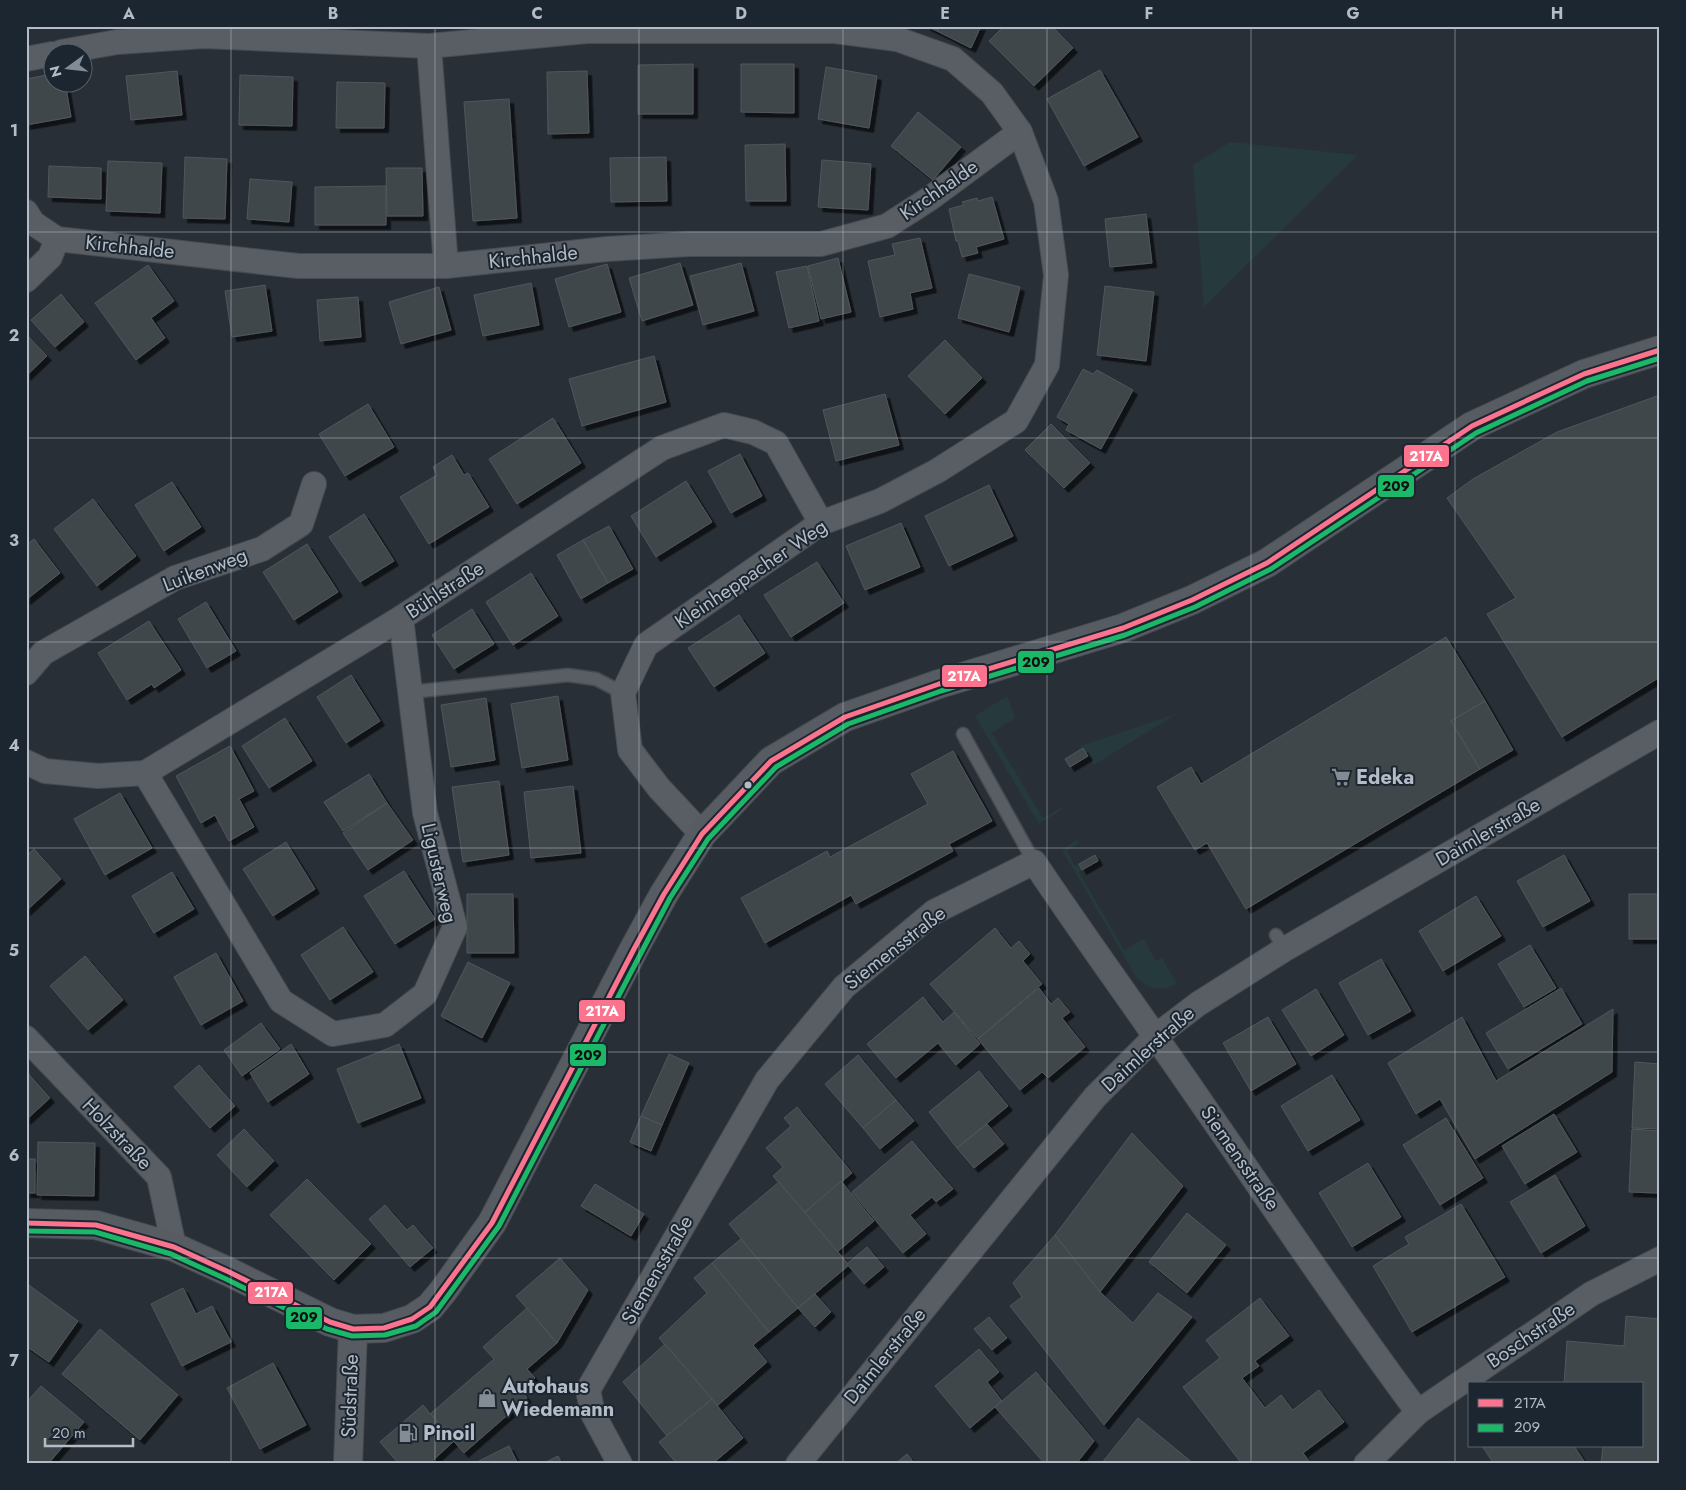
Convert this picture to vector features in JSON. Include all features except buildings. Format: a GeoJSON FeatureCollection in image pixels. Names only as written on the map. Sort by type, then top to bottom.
{"type":"FeatureCollection","features":[{"type":"Feature","properties":{"kind":"street","name":"Kleinheppacher Weg"},"geometry":{"type":"LineString","coordinates":[[92,46],[117,42],[204,36],[429,46],[588,28],[835,31],[897,39],[953,59],[992,93],[1020,132],[1046,201],[1056,275],[1047,365],[1016,421],[937,471],[880,501],[821,523],[646,645],[623,693]]}},
{"type":"Feature","properties":{"kind":"street"},"geometry":{"type":"LineString","coordinates":[[429,46],[446,266]]}},
{"type":"Feature","properties":{"kind":"street"},"geometry":{"type":"LineString","coordinates":[[26,59],[42,56]]}},
{"type":"Feature","properties":{"kind":"street","name":"Kirchhalde"},"geometry":{"type":"LineString","coordinates":[[26,212],[34,223],[57,239],[298,266],[446,266],[606,249],[690,244],[821,244],[887,226],[929,199],[1020,132]]}},
{"type":"Feature","properties":{"kind":"street"},"geometry":{"type":"LineString","coordinates":[[26,280],[50,256],[57,239]]}},
{"type":"Feature","properties":{"kind":"street"},"geometry":{"type":"LineString","coordinates":[[26,1223],[96,1225],[174,1248],[229,1272],[330,1322],[353,1329],[384,1328],[412,1319],[430,1306],[444,1290],[487,1230],[634,949],[664,894],[702,834],[771,761],[845,717],[957,679],[1123,628],[1192,600],[1267,563],[1472,426],[1584,374],[1660,350]]}},
{"type":"Feature","properties":{"kind":"street","name":"Bühlstraße"},"geometry":{"type":"LineString","coordinates":[[26,762],[45,770],[98,776],[145,773],[401,618],[662,448],[724,425],[753,432],[776,443],[821,523]]}},
{"type":"Feature","properties":{"kind":"street","name":"Luikenweg"},"geometry":{"type":"LineString","coordinates":[[26,673],[43,653],[175,578],[262,548],[301,524],[314,484]]}},
{"type":"Feature","properties":{"kind":"street","name":"Ligusterweg"},"geometry":{"type":"LineString","coordinates":[[145,773],[281,1001],[332,1034],[385,1025],[425,994],[455,927],[425,813],[401,618]]}},
{"type":"Feature","properties":{"kind":"street"},"geometry":{"type":"LineString","coordinates":[[623,693],[630,750],[659,788],[702,834]]}},
{"type":"Feature","properties":{"kind":"street","name":"Daimlerstraße"},"geometry":{"type":"LineString","coordinates":[[798,1464],[1095,1097],[1156,1036],[1280,942],[1660,732]]}},
{"type":"Feature","properties":{"kind":"street","name":"Siemensstraße"},"geometry":{"type":"LineString","coordinates":[[620,1464],[593,1414],[588,1390],[767,1080],[844,987],[934,912],[1034,862],[1372,1351],[1418,1412]]}},
{"type":"Feature","properties":{"kind":"street","name":"Holzstraße"},"geometry":{"type":"LineString","coordinates":[[26,1038],[159,1177],[174,1248]]}},
{"type":"Feature","properties":{"kind":"street","name":"Boschstraße"},"geometry":{"type":"LineString","coordinates":[[1366,1464],[1418,1412],[1590,1294],[1660,1259]]}},
{"type":"Feature","properties":{"kind":"street","name":"Südstraße"},"geometry":{"type":"LineString","coordinates":[[348,1464],[353,1329]]}},
{"type":"Feature","properties":{"kind":"lane"},"geometry":{"type":"LineString","coordinates":[[411,692],[568,675],[596,679],[623,693]]}},
{"type":"Feature","properties":{"kind":"lane"},"geometry":{"type":"LineString","coordinates":[[963,734],[1034,862]]}},
{"type":"Feature","properties":{"kind":"shaded area"},"geometry":{"type":"Polygon","coordinates":[[[1230,142],[1358,155],[1204,307],[1193,165],[1230,142]]]}},
{"type":"Feature","properties":{"kind":"shaded area"},"geometry":{"type":"Polygon","coordinates":[[[1007,696],[1015,718],[992,733],[1043,818],[1062,807],[1063,809],[1039,824],[975,716],[1007,696]]]}},
{"type":"Feature","properties":{"kind":"shaded area"},"geometry":{"type":"Polygon","coordinates":[[[1178,713],[1094,765],[1081,746],[1178,713]]]}},
{"type":"Feature","properties":{"kind":"shaded area"},"geometry":{"type":"Polygon","coordinates":[[[1076,840],[1079,843],[1067,851],[1075,866],[1079,864],[1082,870],[1079,872],[1124,950],[1144,939],[1156,961],[1162,958],[1177,984],[1161,989],[1146,985],[1137,978],[1062,850],[1076,840]]]}},
{"type":"Feature","properties":{"kind":"transit line","name":"217A"},"geometry":{"type":"LineString","coordinates":[[26,1223],[96,1225],[174,1247],[330,1322],[353,1329],[384,1328],[412,1319],[430,1307],[492,1223],[634,949],[664,894],[702,834],[771,761],[845,717],[939,684],[1123,628],[1192,600],[1267,563],[1472,426],[1584,374],[1660,350]]}},
{"type":"Feature","properties":{"kind":"transit line","name":"209"},"geometry":{"type":"LineString","coordinates":[[26,1231],[95,1232],[171,1254],[327,1329],[352,1336],[385,1335],[416,1326],[436,1312],[499,1226],[670,898],[708,839],[776,767],[848,724],[941,691],[1125,635],[1195,607],[1271,569],[1476,433],[1587,381],[1660,358]]}},
{"type":"Feature","properties":{"kind":"place","name":"Edeka"},"geometry":{"type":"Point","coordinates":[1341,777]}},
{"type":"Feature","properties":{"kind":"place","name":"Autohaus Wiedemann"},"geometry":{"type":"Point","coordinates":[487,1398]}},
{"type":"Feature","properties":{"kind":"place","name":"Pinoil"},"geometry":{"type":"Point","coordinates":[408,1433]}}]}
